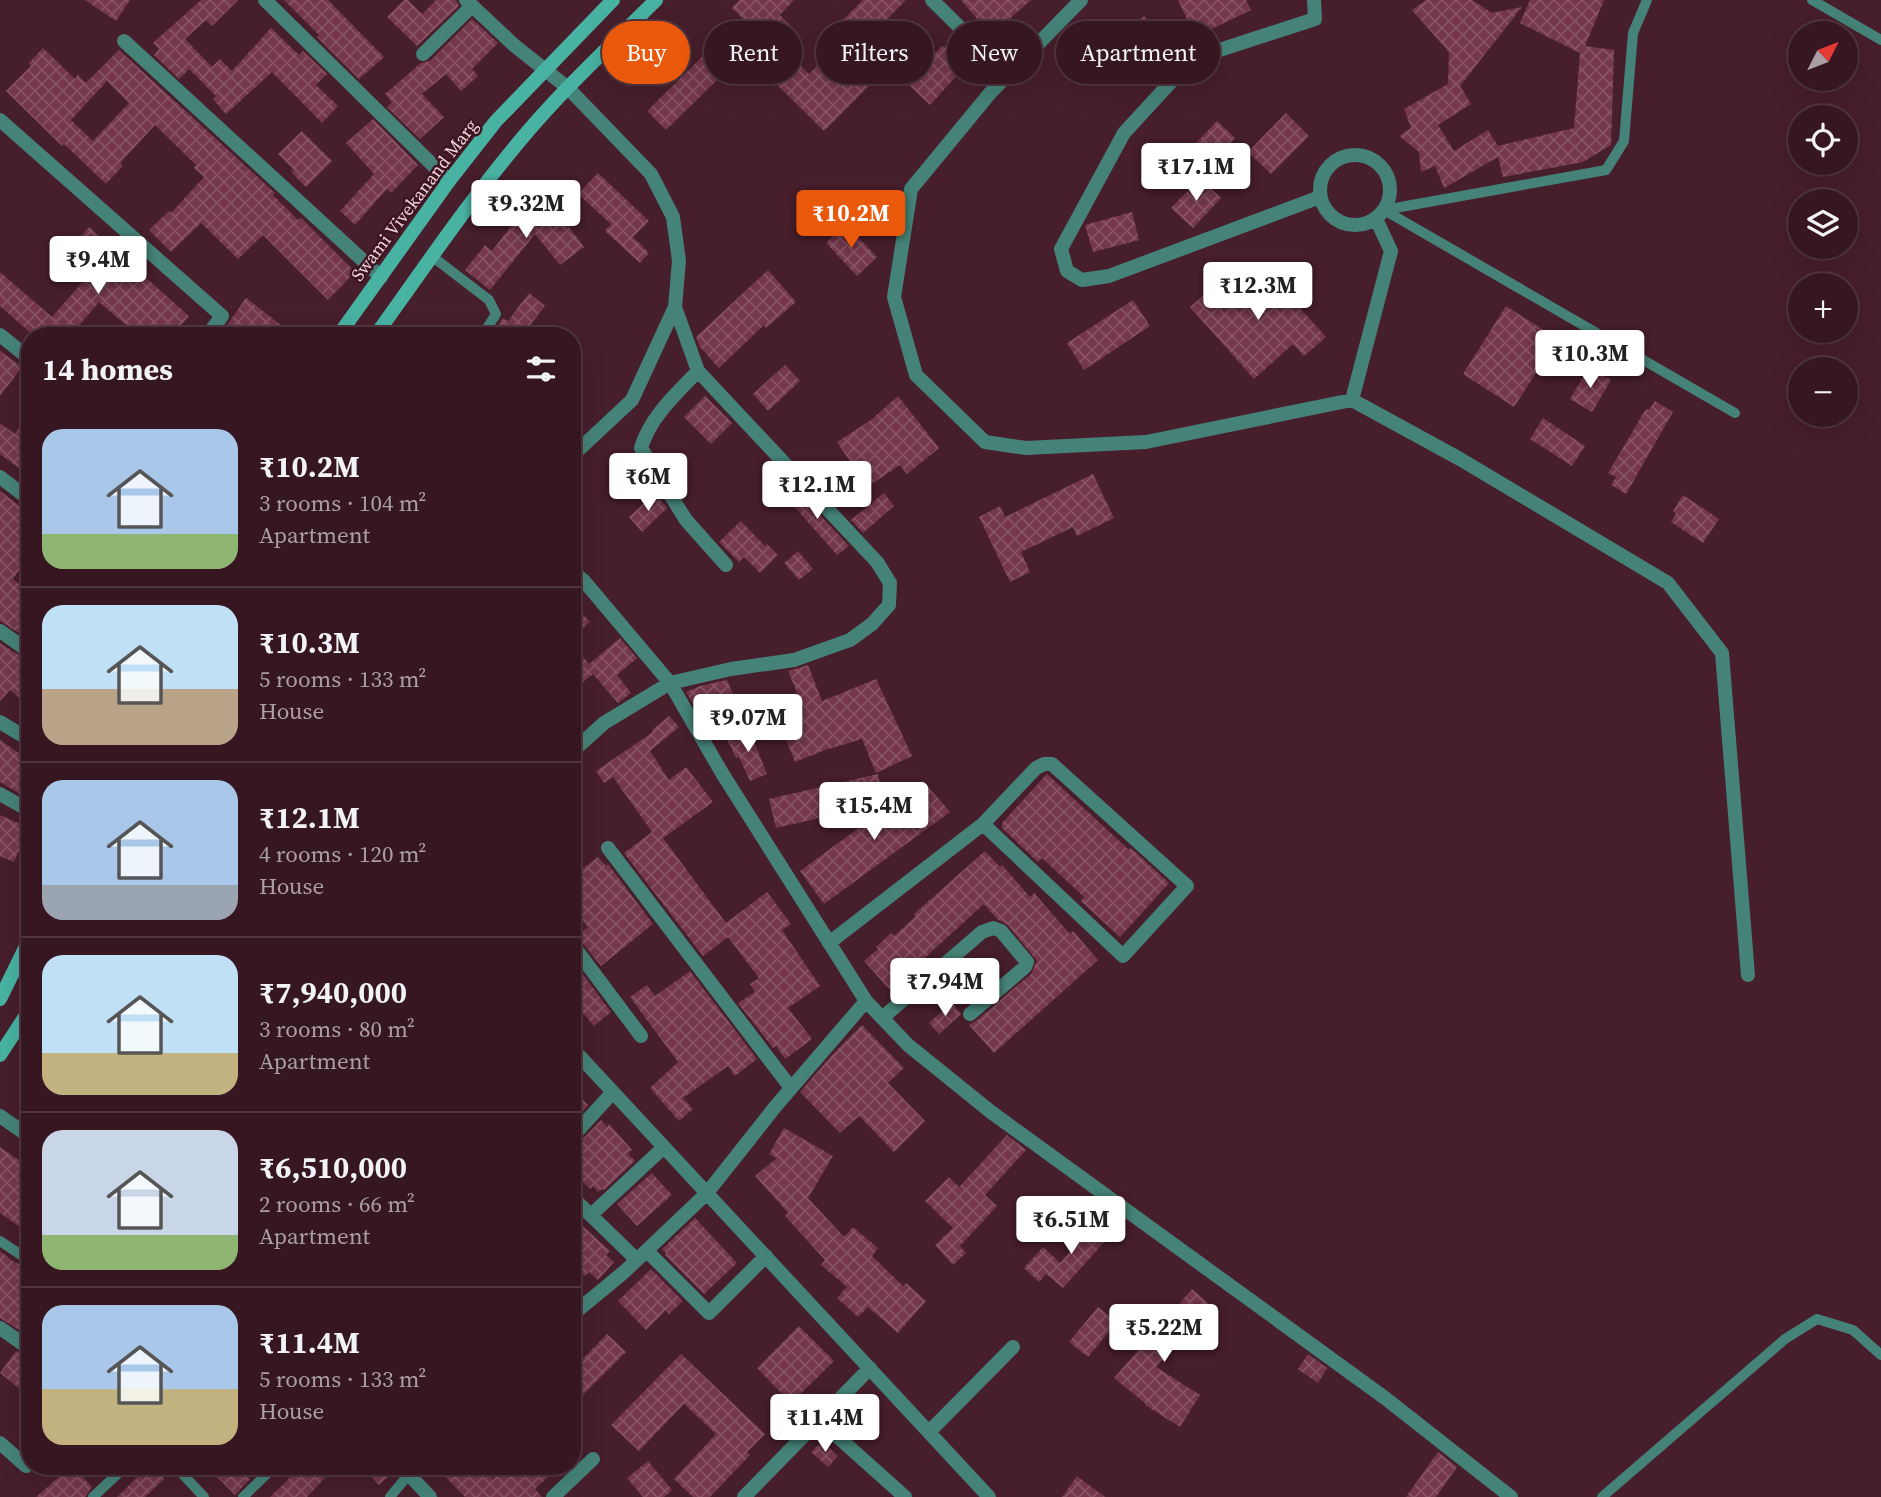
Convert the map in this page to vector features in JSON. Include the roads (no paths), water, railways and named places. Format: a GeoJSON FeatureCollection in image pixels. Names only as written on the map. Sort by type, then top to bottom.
{"type":"FeatureCollection","features":[{"type":"Feature","properties":{"kind":"main road","name":"Swami Vivekanand Marg"},"geometry":{"type":"LineString","coordinates":[[345,327],[449,181],[496,121],[613,0]]}},
{"type":"Feature","properties":{"kind":"main road"},"geometry":{"type":"LineString","coordinates":[[382,327],[519,141],[656,0]]}},
{"type":"Feature","properties":{"kind":"main road"},"geometry":{"type":"LineString","coordinates":[[0,999],[21,957]]}},
{"type":"Feature","properties":{"kind":"main road"},"geometry":{"type":"LineString","coordinates":[[0,1055],[21,1023]]}},
{"type":"Feature","properties":{"kind":"street"},"geometry":{"type":"LineString","coordinates":[[265,0],[449,181]]}},
{"type":"Feature","properties":{"kind":"street"},"geometry":{"type":"LineString","coordinates":[[932,0],[953,21]]}},
{"type":"Feature","properties":{"kind":"street"},"geometry":{"type":"LineString","coordinates":[[1042,40],[1081,0]]}},
{"type":"Feature","properties":{"kind":"street"},"geometry":{"type":"LineString","coordinates":[[1314,0],[1315,19],[1192,59],[1124,133],[1061,249],[1067,271],[1082,280],[1110,276],[1320,197]]}},
{"type":"Feature","properties":{"kind":"street"},"geometry":{"type":"LineString","coordinates":[[423,54],[469,3],[568,88],[651,174],[673,216],[679,261],[675,307],[632,400],[581,448]]}},
{"type":"Feature","properties":{"kind":"street"},"geometry":{"type":"LineString","coordinates":[[124,41],[381,277]]}},
{"type":"Feature","properties":{"kind":"street"},"geometry":{"type":"LineString","coordinates":[[1000,84],[911,189],[894,297],[916,375],[985,442],[1027,448],[1146,442],[1352,400],[1460,459],[1668,583],[1722,653],[1748,975]]}},
{"type":"Feature","properties":{"kind":"street"},"geometry":{"type":"LineString","coordinates":[[1,124],[222,316],[214,327]]}},
{"type":"Feature","properties":{"kind":"street"},"geometry":{"type":"LineString","coordinates":[[1359,155],[1380,165],[1387,175],[1390,187],[1389,199],[1380,214],[1365,224],[1353,225],[1341,223],[1331,216],[1320,197],[1322,174],[1329,165],[1338,159],[1359,155]]}},
{"type":"Feature","properties":{"kind":"street"},"geometry":{"type":"LineString","coordinates":[[1352,400],[1391,251],[1380,214]]}},
{"type":"Feature","properties":{"kind":"street"},"geometry":{"type":"LineString","coordinates":[[581,744],[604,723],[670,683],[731,669],[794,660],[850,640],[872,624],[889,605],[890,583],[877,562],[698,371],[675,307]]}},
{"type":"Feature","properties":{"kind":"street"},"geometry":{"type":"LineString","coordinates":[[0,335],[21,352]]}},
{"type":"Feature","properties":{"kind":"street"},"geometry":{"type":"LineString","coordinates":[[698,371],[661,411],[643,439],[641,448],[686,520],[726,565]]}},
{"type":"Feature","properties":{"kind":"street"},"geometry":{"type":"LineString","coordinates":[[2,481],[21,494]]}},
{"type":"Feature","properties":{"kind":"street"},"geometry":{"type":"LineString","coordinates":[[581,578],[670,683],[722,773],[866,1002],[908,1045],[991,1112],[1385,1398],[1511,1497]]}},
{"type":"Feature","properties":{"kind":"street"},"geometry":{"type":"LineString","coordinates":[[0,631],[21,646]]}},
{"type":"Feature","properties":{"kind":"street"},"geometry":{"type":"LineString","coordinates":[[0,722],[21,735]]}},
{"type":"Feature","properties":{"kind":"street"},"geometry":{"type":"LineString","coordinates":[[829,943],[983,824],[1036,768],[1044,764],[1052,764],[1187,886],[1123,956],[983,824]]}},
{"type":"Feature","properties":{"kind":"street"},"geometry":{"type":"LineString","coordinates":[[0,794],[21,806]]}},
{"type":"Feature","properties":{"kind":"street"},"geometry":{"type":"LineString","coordinates":[[608,848],[791,1088]]}},
{"type":"Feature","properties":{"kind":"street"},"geometry":{"type":"LineString","coordinates":[[883,1018],[982,932],[993,928],[1001,930],[1027,962],[1026,967],[970,1014]]}},
{"type":"Feature","properties":{"kind":"street"},"geometry":{"type":"LineString","coordinates":[[581,956],[641,1036]]}},
{"type":"Feature","properties":{"kind":"street"},"geometry":{"type":"LineString","coordinates":[[581,1307],[642,1256],[707,1193],[791,1088],[866,1002]]}},
{"type":"Feature","properties":{"kind":"street"},"geometry":{"type":"LineString","coordinates":[[581,1058],[989,1497]]}},
{"type":"Feature","properties":{"kind":"street"},"geometry":{"type":"LineString","coordinates":[[581,1126],[613,1093]]}},
{"type":"Feature","properties":{"kind":"street"},"geometry":{"type":"LineString","coordinates":[[0,1116],[21,1131]]}},
{"type":"Feature","properties":{"kind":"street"},"geometry":{"type":"LineString","coordinates":[[591,1216],[664,1147]]}},
{"type":"Feature","properties":{"kind":"street"},"geometry":{"type":"LineString","coordinates":[[581,1206],[709,1313],[766,1256]]}},
{"type":"Feature","properties":{"kind":"street"},"geometry":{"type":"LineString","coordinates":[[0,1328],[21,1343]]}},
{"type":"Feature","properties":{"kind":"street"},"geometry":{"type":"LineString","coordinates":[[929,1432],[1013,1347]]}},
{"type":"Feature","properties":{"kind":"street"},"geometry":{"type":"LineString","coordinates":[[744,1497],[870,1368]]}},
{"type":"Feature","properties":{"kind":"street"},"geometry":{"type":"LineString","coordinates":[[819,1420],[905,1497]]}},
{"type":"Feature","properties":{"kind":"street"},"geometry":{"type":"LineString","coordinates":[[0,1443],[21,1462]]}},
{"type":"Feature","properties":{"kind":"street"},"geometry":{"type":"LineString","coordinates":[[581,1470],[593,1459]]}},
{"type":"Feature","properties":{"kind":"street"},"geometry":{"type":"LineString","coordinates":[[414,1475],[430,1497]]}},
{"type":"Feature","properties":{"kind":"street"},"geometry":{"type":"LineString","coordinates":[[553,1497],[576,1475]]}},
{"type":"Feature","properties":{"kind":"lane"},"geometry":{"type":"LineString","coordinates":[[1380,214],[1606,170],[1624,141],[1633,33],[1647,0]]}},
{"type":"Feature","properties":{"kind":"lane"},"geometry":{"type":"LineString","coordinates":[[1812,0],[1881,40]]}},
{"type":"Feature","properties":{"kind":"lane"},"geometry":{"type":"LineString","coordinates":[[1380,214],[1735,413]]}},
{"type":"Feature","properties":{"kind":"lane"},"geometry":{"type":"LineString","coordinates":[[433,257],[489,300],[496,314],[488,327]]}},
{"type":"Feature","properties":{"kind":"lane"},"geometry":{"type":"LineString","coordinates":[[0,1241],[21,1255]]}},
{"type":"Feature","properties":{"kind":"lane"},"geometry":{"type":"LineString","coordinates":[[1602,1497],[1785,1339],[1817,1319],[1853,1330],[1881,1355]]}},
{"type":"Feature","properties":{"kind":"lane"},"geometry":{"type":"LineString","coordinates":[[93,1497],[116,1475]]}},
{"type":"Feature","properties":{"kind":"lane"},"geometry":{"type":"LineString","coordinates":[[183,1475],[204,1497]]}},
{"type":"Feature","properties":{"kind":"lane"},"geometry":{"type":"LineString","coordinates":[[243,1497],[266,1475]]}},
{"type":"Feature","properties":{"kind":"lane"},"geometry":{"type":"LineString","coordinates":[[390,1497],[405,1475]]}}]}
